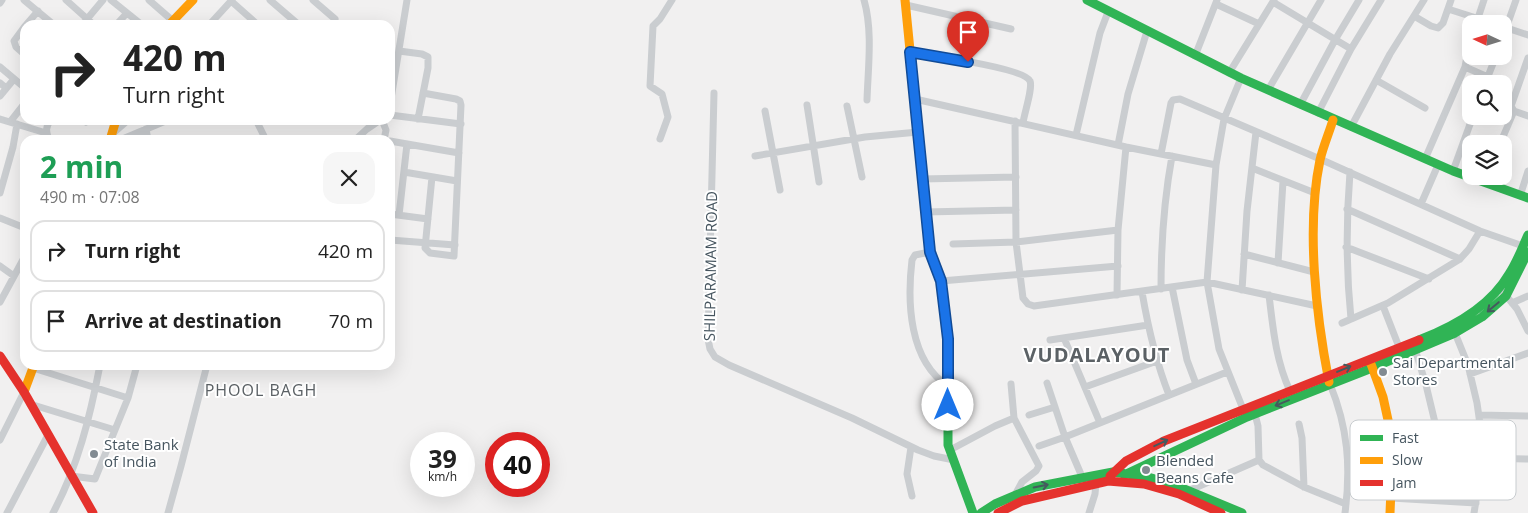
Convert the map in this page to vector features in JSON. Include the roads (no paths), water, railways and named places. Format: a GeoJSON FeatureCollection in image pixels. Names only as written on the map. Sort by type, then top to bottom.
{"type":"FeatureCollection","features":[{"type":"Feature","properties":{"kind":"main road"},"geometry":{"type":"LineString","coordinates":[[1087,0],[1229,73],[1333,120],[1453,172],[1524,197]]}},
{"type":"Feature","properties":{"kind":"main road"},"geometry":{"type":"LineString","coordinates":[[174,20],[190,1]]}},
{"type":"Feature","properties":{"kind":"main road"},"geometry":{"type":"LineString","coordinates":[[906,3],[925,212],[930,252],[941,281],[948,339],[948,445],[974,513]]}},
{"type":"Feature","properties":{"kind":"main road"},"geometry":{"type":"LineString","coordinates":[[1329,380],[1313,258],[1315,193],[1320,158],[1333,120]]}},
{"type":"Feature","properties":{"kind":"main road"},"geometry":{"type":"LineString","coordinates":[[1108,481],[1113,472],[1126,461],[1164,441],[1248,414],[1371,363],[1456,333],[1509,300],[1528,235]]}},
{"type":"Feature","properties":{"kind":"main road"},"geometry":{"type":"LineString","coordinates":[[1371,363],[1399,347],[1429,336],[1473,313],[1491,297],[1525,249]]}},
{"type":"Feature","properties":{"kind":"main road"},"geometry":{"type":"LineString","coordinates":[[0,356],[24,392],[93,513]]}},
{"type":"Feature","properties":{"kind":"main road"},"geometry":{"type":"LineString","coordinates":[[1371,363],[1383,397],[1388,420]]}},
{"type":"Feature","properties":{"kind":"main road"},"geometry":{"type":"LineString","coordinates":[[24,392],[32,370]]}},
{"type":"Feature","properties":{"kind":"main road"},"geometry":{"type":"LineString","coordinates":[[1122,478],[1290,392],[1329,380]]}},
{"type":"Feature","properties":{"kind":"main road"},"geometry":{"type":"LineString","coordinates":[[981,513],[995,504],[1035,487],[1113,472],[1122,478],[1179,494],[1221,513]]}},
{"type":"Feature","properties":{"kind":"main road"},"geometry":{"type":"LineString","coordinates":[[998,513],[1009,511],[1022,501],[1096,483],[1122,478],[1148,477],[1242,513]]}},
{"type":"Feature","properties":{"kind":"main road"},"geometry":{"type":"LineString","coordinates":[[1390,513],[1392,500]]}},
{"type":"Feature","properties":{"kind":"street"},"geometry":{"type":"LineString","coordinates":[[24,0],[48,20]]}},
{"type":"Feature","properties":{"kind":"street"},"geometry":{"type":"LineString","coordinates":[[69,1],[88,18],[103,0]]}},
{"type":"Feature","properties":{"kind":"street"},"geometry":{"type":"LineString","coordinates":[[111,0],[136,20]]}},
{"type":"Feature","properties":{"kind":"street"},"geometry":{"type":"LineString","coordinates":[[149,0],[168,20]]}},
{"type":"Feature","properties":{"kind":"street"},"geometry":{"type":"LineString","coordinates":[[270,0],[293,20]]}},
{"type":"Feature","properties":{"kind":"street"},"geometry":{"type":"LineString","coordinates":[[313,0],[335,19]]}},
{"type":"Feature","properties":{"kind":"street"},"geometry":{"type":"LineString","coordinates":[[395,75],[407,0]]}},
{"type":"Feature","properties":{"kind":"street"},"geometry":{"type":"LineString","coordinates":[[660,139],[668,117],[662,94],[650,86],[652,35],[653,26],[672,0]]}},
{"type":"Feature","properties":{"kind":"street"},"geometry":{"type":"LineString","coordinates":[[864,0],[867,13],[868,42],[867,100]]}},
{"type":"Feature","properties":{"kind":"street"},"geometry":{"type":"LineString","coordinates":[[1268,90],[1321,0]]}},
{"type":"Feature","properties":{"kind":"street"},"geometry":{"type":"LineString","coordinates":[[1300,105],[1359,0]]}},
{"type":"Feature","properties":{"kind":"street"},"geometry":{"type":"LineString","coordinates":[[1318,113],[1351,49],[1381,0]]}},
{"type":"Feature","properties":{"kind":"street"},"geometry":{"type":"LineString","coordinates":[[1351,127],[1376,80],[1424,0]]}},
{"type":"Feature","properties":{"kind":"street"},"geometry":{"type":"LineString","coordinates":[[1414,16],[1438,28],[1442,23],[1451,0]]}},
{"type":"Feature","properties":{"kind":"street"},"geometry":{"type":"LineString","coordinates":[[1479,15],[1484,0]]}},
{"type":"Feature","properties":{"kind":"street"},"geometry":{"type":"LineString","coordinates":[[1510,15],[1516,0]]}},
{"type":"Feature","properties":{"kind":"street"},"geometry":{"type":"LineString","coordinates":[[214,20],[231,1],[251,19]]}},
{"type":"Feature","properties":{"kind":"street"},"geometry":{"type":"LineString","coordinates":[[1229,73],[1273,1],[1351,49]]}},
{"type":"Feature","properties":{"kind":"street"},"geometry":{"type":"LineString","coordinates":[[1195,56],[1216,2],[1259,24]]}},
{"type":"Feature","properties":{"kind":"street"},"geometry":{"type":"LineString","coordinates":[[906,3],[1011,29]]}},
{"type":"Feature","properties":{"kind":"street"},"geometry":{"type":"LineString","coordinates":[[1448,9],[1462,15]]}},
{"type":"Feature","properties":{"kind":"street"},"geometry":{"type":"LineString","coordinates":[[30,20],[38,11]]}},
{"type":"Feature","properties":{"kind":"street"},"geometry":{"type":"LineString","coordinates":[[1076,135],[1100,33],[1108,12]]}},
{"type":"Feature","properties":{"kind":"street"},"geometry":{"type":"LineString","coordinates":[[121,20],[127,13]]}},
{"type":"Feature","properties":{"kind":"street"},"geometry":{"type":"LineString","coordinates":[[1512,31],[1528,35]]}},
{"type":"Feature","properties":{"kind":"street"},"geometry":{"type":"LineString","coordinates":[[20,32],[15,37],[14,44],[20,50]]}},
{"type":"Feature","properties":{"kind":"street"},"geometry":{"type":"LineString","coordinates":[[1118,145],[1128,94],[1147,32]]}},
{"type":"Feature","properties":{"kind":"street"},"geometry":{"type":"LineString","coordinates":[[399,51],[422,54],[428,58],[418,119]]}},
{"type":"Feature","properties":{"kind":"street"},"geometry":{"type":"LineString","coordinates":[[910,52],[1005,69],[1026,76],[1029,79],[1031,85],[1019,122],[1016,176],[1016,242],[1023,298],[1031,306],[1207,282],[1318,306]]}},
{"type":"Feature","properties":{"kind":"street"},"geometry":{"type":"LineString","coordinates":[[1528,58],[1512,102],[1512,109],[1528,116]]}},
{"type":"Feature","properties":{"kind":"street"},"geometry":{"type":"LineString","coordinates":[[0,66],[20,84]]}},
{"type":"Feature","properties":{"kind":"street"},"geometry":{"type":"LineString","coordinates":[[1424,159],[1464,67],[1478,75]]}},
{"type":"Feature","properties":{"kind":"street"},"geometry":{"type":"LineString","coordinates":[[1240,78],[1224,119],[1216,165],[1207,282],[1219,349],[1227,372],[1248,414],[1258,426],[1259,460],[1304,486],[1346,504]]}},
{"type":"Feature","properties":{"kind":"street"},"geometry":{"type":"LineString","coordinates":[[0,96],[3,86],[14,79]]}},
{"type":"Feature","properties":{"kind":"street"},"geometry":{"type":"LineString","coordinates":[[1376,80],[1425,108]]}},
{"type":"Feature","properties":{"kind":"street"},"geometry":{"type":"LineString","coordinates":[[423,93],[456,99],[460,101],[461,106],[454,256],[430,253],[425,248],[432,177]]}},
{"type":"Feature","properties":{"kind":"street","name":"SHILPARAMAM ROAD"},"geometry":{"type":"LineString","coordinates":[[714,93],[708,339],[715,357],[728,365],[852,418],[911,447],[934,456],[954,460]]}},
{"type":"Feature","properties":{"kind":"street"},"geometry":{"type":"LineString","coordinates":[[914,99],[1126,147],[1216,165]]}},
{"type":"Feature","properties":{"kind":"street"},"geometry":{"type":"LineString","coordinates":[[1160,154],[1169,110],[1174,100],[1180,99],[1320,158],[1480,231],[1525,249]]}},
{"type":"Feature","properties":{"kind":"street"},"geometry":{"type":"LineString","coordinates":[[807,105],[819,182]]}},
{"type":"Feature","properties":{"kind":"street"},"geometry":{"type":"LineString","coordinates":[[847,106],[862,177]]}},
{"type":"Feature","properties":{"kind":"street"},"geometry":{"type":"LineString","coordinates":[[1504,135],[1514,110]]}},
{"type":"Feature","properties":{"kind":"street"},"geometry":{"type":"LineString","coordinates":[[0,193],[15,138],[13,123],[20,111]]}},
{"type":"Feature","properties":{"kind":"street"},"geometry":{"type":"LineString","coordinates":[[765,111],[780,190]]}},
{"type":"Feature","properties":{"kind":"street"},"geometry":{"type":"LineString","coordinates":[[395,116],[461,124]]}},
{"type":"Feature","properties":{"kind":"street"},"geometry":{"type":"LineString","coordinates":[[0,119],[45,135]]}},
{"type":"Feature","properties":{"kind":"street"},"geometry":{"type":"LineString","coordinates":[[113,135],[123,125]]}},
{"type":"Feature","properties":{"kind":"street"},"geometry":{"type":"LineString","coordinates":[[132,135],[156,125]]}},
{"type":"Feature","properties":{"kind":"street"},"geometry":{"type":"LineString","coordinates":[[362,135],[374,125]]}},
{"type":"Feature","properties":{"kind":"street"},"geometry":{"type":"LineString","coordinates":[[1453,172],[1470,125]]}},
{"type":"Feature","properties":{"kind":"street"},"geometry":{"type":"LineString","coordinates":[[146,129],[147,135]]}},
{"type":"Feature","properties":{"kind":"street"},"geometry":{"type":"LineString","coordinates":[[756,156],[855,138],[918,132]]}},
{"type":"Feature","properties":{"kind":"street"},"geometry":{"type":"LineString","coordinates":[[1242,290],[1256,132]]}},
{"type":"Feature","properties":{"kind":"street"},"geometry":{"type":"LineString","coordinates":[[395,142],[459,152]]}},
{"type":"Feature","properties":{"kind":"street"},"geometry":{"type":"LineString","coordinates":[[399,215],[407,144]]}},
{"type":"Feature","properties":{"kind":"street"},"geometry":{"type":"LineString","coordinates":[[1117,295],[1118,230],[1126,147]]}},
{"type":"Feature","properties":{"kind":"street"},"geometry":{"type":"LineString","coordinates":[[1161,289],[1162,233],[1166,190],[1172,156]]}},
{"type":"Feature","properties":{"kind":"street"},"geometry":{"type":"LineString","coordinates":[[0,158],[9,160]]}},
{"type":"Feature","properties":{"kind":"street"},"geometry":{"type":"LineString","coordinates":[[1421,204],[1438,165]]}},
{"type":"Feature","properties":{"kind":"street"},"geometry":{"type":"LineString","coordinates":[[1252,168],[1315,193]]}},
{"type":"Feature","properties":{"kind":"street"},"geometry":{"type":"LineString","coordinates":[[1524,197],[1528,171]]}},
{"type":"Feature","properties":{"kind":"street"},"geometry":{"type":"LineString","coordinates":[[404,172],[457,181]]}},
{"type":"Feature","properties":{"kind":"street"},"geometry":{"type":"LineString","coordinates":[[1350,172],[1346,246],[1351,319]]}},
{"type":"Feature","properties":{"kind":"street"},"geometry":{"type":"LineString","coordinates":[[922,179],[1016,176]]}},
{"type":"Feature","properties":{"kind":"street"},"geometry":{"type":"LineString","coordinates":[[1278,263],[1284,181]]}},
{"type":"Feature","properties":{"kind":"street"},"geometry":{"type":"LineString","coordinates":[[1347,209],[1460,260]]}},
{"type":"Feature","properties":{"kind":"street"},"geometry":{"type":"LineString","coordinates":[[925,212],[1016,210]]}},
{"type":"Feature","properties":{"kind":"street"},"geometry":{"type":"LineString","coordinates":[[395,215],[428,218]]}},
{"type":"Feature","properties":{"kind":"street"},"geometry":{"type":"LineString","coordinates":[[0,218],[20,225]]}},
{"type":"Feature","properties":{"kind":"street"},"geometry":{"type":"LineString","coordinates":[[953,244],[1016,242],[1118,230]]}},
{"type":"Feature","properties":{"kind":"street"},"geometry":{"type":"LineString","coordinates":[[1342,323],[1383,306],[1460,260],[1480,231]]}},
{"type":"Feature","properties":{"kind":"street"},"geometry":{"type":"LineString","coordinates":[[395,240],[455,245]]}},
{"type":"Feature","properties":{"kind":"street"},"geometry":{"type":"LineString","coordinates":[[1346,246],[1429,279]]}},
{"type":"Feature","properties":{"kind":"street"},"geometry":{"type":"LineString","coordinates":[[930,252],[915,255],[912,260],[910,312],[912,327],[929,370],[937,379],[948,386]]}},
{"type":"Feature","properties":{"kind":"street"},"geometry":{"type":"LineString","coordinates":[[1244,254],[1314,272]]}},
{"type":"Feature","properties":{"kind":"street"},"geometry":{"type":"LineString","coordinates":[[0,302],[20,265]]}},
{"type":"Feature","properties":{"kind":"street"},"geometry":{"type":"LineString","coordinates":[[0,266],[14,276]]}},
{"type":"Feature","properties":{"kind":"street"},"geometry":{"type":"LineString","coordinates":[[941,281],[1118,266]]}},
{"type":"Feature","properties":{"kind":"street"},"geometry":{"type":"LineString","coordinates":[[1172,287],[1187,360],[1196,384]]}},
{"type":"Feature","properties":{"kind":"street"},"geometry":{"type":"LineString","coordinates":[[1499,287],[1528,331]]}},
{"type":"Feature","properties":{"kind":"street"},"geometry":{"type":"LineString","coordinates":[[1142,292],[1157,361],[1170,395]]}},
{"type":"Feature","properties":{"kind":"street"},"geometry":{"type":"LineString","coordinates":[[1269,295],[1277,355],[1290,392]]}},
{"type":"Feature","properties":{"kind":"street"},"geometry":{"type":"LineString","coordinates":[[1509,300],[1528,296]]}},
{"type":"Feature","properties":{"kind":"street"},"geometry":{"type":"LineString","coordinates":[[1383,306],[1399,347]]}},
{"type":"Feature","properties":{"kind":"street"},"geometry":{"type":"LineString","coordinates":[[1050,340],[1148,325]]}},
{"type":"Feature","properties":{"kind":"street"},"geometry":{"type":"LineString","coordinates":[[1456,333],[1470,374],[1480,420]]}},
{"type":"Feature","properties":{"kind":"street"},"geometry":{"type":"LineString","coordinates":[[1064,338],[1100,423]]}},
{"type":"Feature","properties":{"kind":"street"},"geometry":{"type":"LineString","coordinates":[[1415,349],[1434,420]]}},
{"type":"Feature","properties":{"kind":"street"},"geometry":{"type":"LineString","coordinates":[[1470,374],[1528,354]]}},
{"type":"Feature","properties":{"kind":"street"},"geometry":{"type":"LineString","coordinates":[[1085,387],[1157,361]]}},
{"type":"Feature","properties":{"kind":"street"},"geometry":{"type":"LineString","coordinates":[[45,370],[128,398]]}},
{"type":"Feature","properties":{"kind":"street"},"geometry":{"type":"LineString","coordinates":[[53,513],[71,476],[82,444],[99,370]]}},
{"type":"Feature","properties":{"kind":"street"},"geometry":{"type":"LineString","coordinates":[[71,476],[95,479],[128,398],[136,370]]}},
{"type":"Feature","properties":{"kind":"street"},"geometry":{"type":"LineString","coordinates":[[168,513],[206,370]]}},
{"type":"Feature","properties":{"kind":"street"},"geometry":{"type":"LineString","coordinates":[[1039,446],[1227,372]]}},
{"type":"Feature","properties":{"kind":"street"},"geometry":{"type":"LineString","coordinates":[[1329,380],[1337,400],[1346,436],[1348,456],[1345,513]]}},
{"type":"Feature","properties":{"kind":"street"},"geometry":{"type":"LineString","coordinates":[[1047,383],[1065,437],[1083,479]]}},
{"type":"Feature","properties":{"kind":"street"},"geometry":{"type":"LineString","coordinates":[[1011,384],[1014,418],[1038,466],[1036,471],[1022,482],[1015,496]]}},
{"type":"Feature","properties":{"kind":"street"},"geometry":{"type":"LineString","coordinates":[[0,440],[24,392]]}},
{"type":"Feature","properties":{"kind":"street"},"geometry":{"type":"LineString","coordinates":[[30,404],[115,430]]}},
{"type":"Feature","properties":{"kind":"street"},"geometry":{"type":"LineString","coordinates":[[1029,415],[1055,407]]}},
{"type":"Feature","properties":{"kind":"street"},"geometry":{"type":"LineString","coordinates":[[1479,415],[1528,416]]}},
{"type":"Feature","properties":{"kind":"street"},"geometry":{"type":"LineString","coordinates":[[950,450],[1014,418]]}},
{"type":"Feature","properties":{"kind":"street"},"geometry":{"type":"LineString","coordinates":[[1299,424],[1302,438],[1304,486]]}},
{"type":"Feature","properties":{"kind":"street"},"geometry":{"type":"LineString","coordinates":[[7,513],[48,435]]}},
{"type":"Feature","properties":{"kind":"street"},"geometry":{"type":"LineString","coordinates":[[911,447],[907,474],[912,496]]}},
{"type":"Feature","properties":{"kind":"street"},"geometry":{"type":"LineString","coordinates":[[1188,491],[1259,460]]}},
{"type":"Feature","properties":{"kind":"street"},"geometry":{"type":"LineString","coordinates":[[1089,513],[1096,483]]}},
{"type":"Feature","properties":{"kind":"street"},"geometry":{"type":"LineString","coordinates":[[1425,500],[1476,503]]}},
{"type":"Feature","properties":{"kind":"street"},"geometry":{"type":"LineString","coordinates":[[1474,513],[1476,500]]}},
{"type":"Feature","properties":{"kind":"place","name":"Sai Departmental Stores"},"geometry":{"type":"Point","coordinates":[1383,372]}},
{"type":"Feature","properties":{"kind":"place","name":"State Bank of India"},"geometry":{"type":"Point","coordinates":[94,454]}},
{"type":"Feature","properties":{"kind":"place","name":"Blended Beans Cafe"},"geometry":{"type":"Point","coordinates":[1146,470]}},
{"type":"Feature","properties":{"kind":"district","name":"VUDALAYOUT"},"geometry":{"type":"Point","coordinates":[1097,355]}},
{"type":"Feature","properties":{"kind":"district","name":"PHOOL BAGH"},"geometry":{"type":"Point","coordinates":[261,390]}}]}
